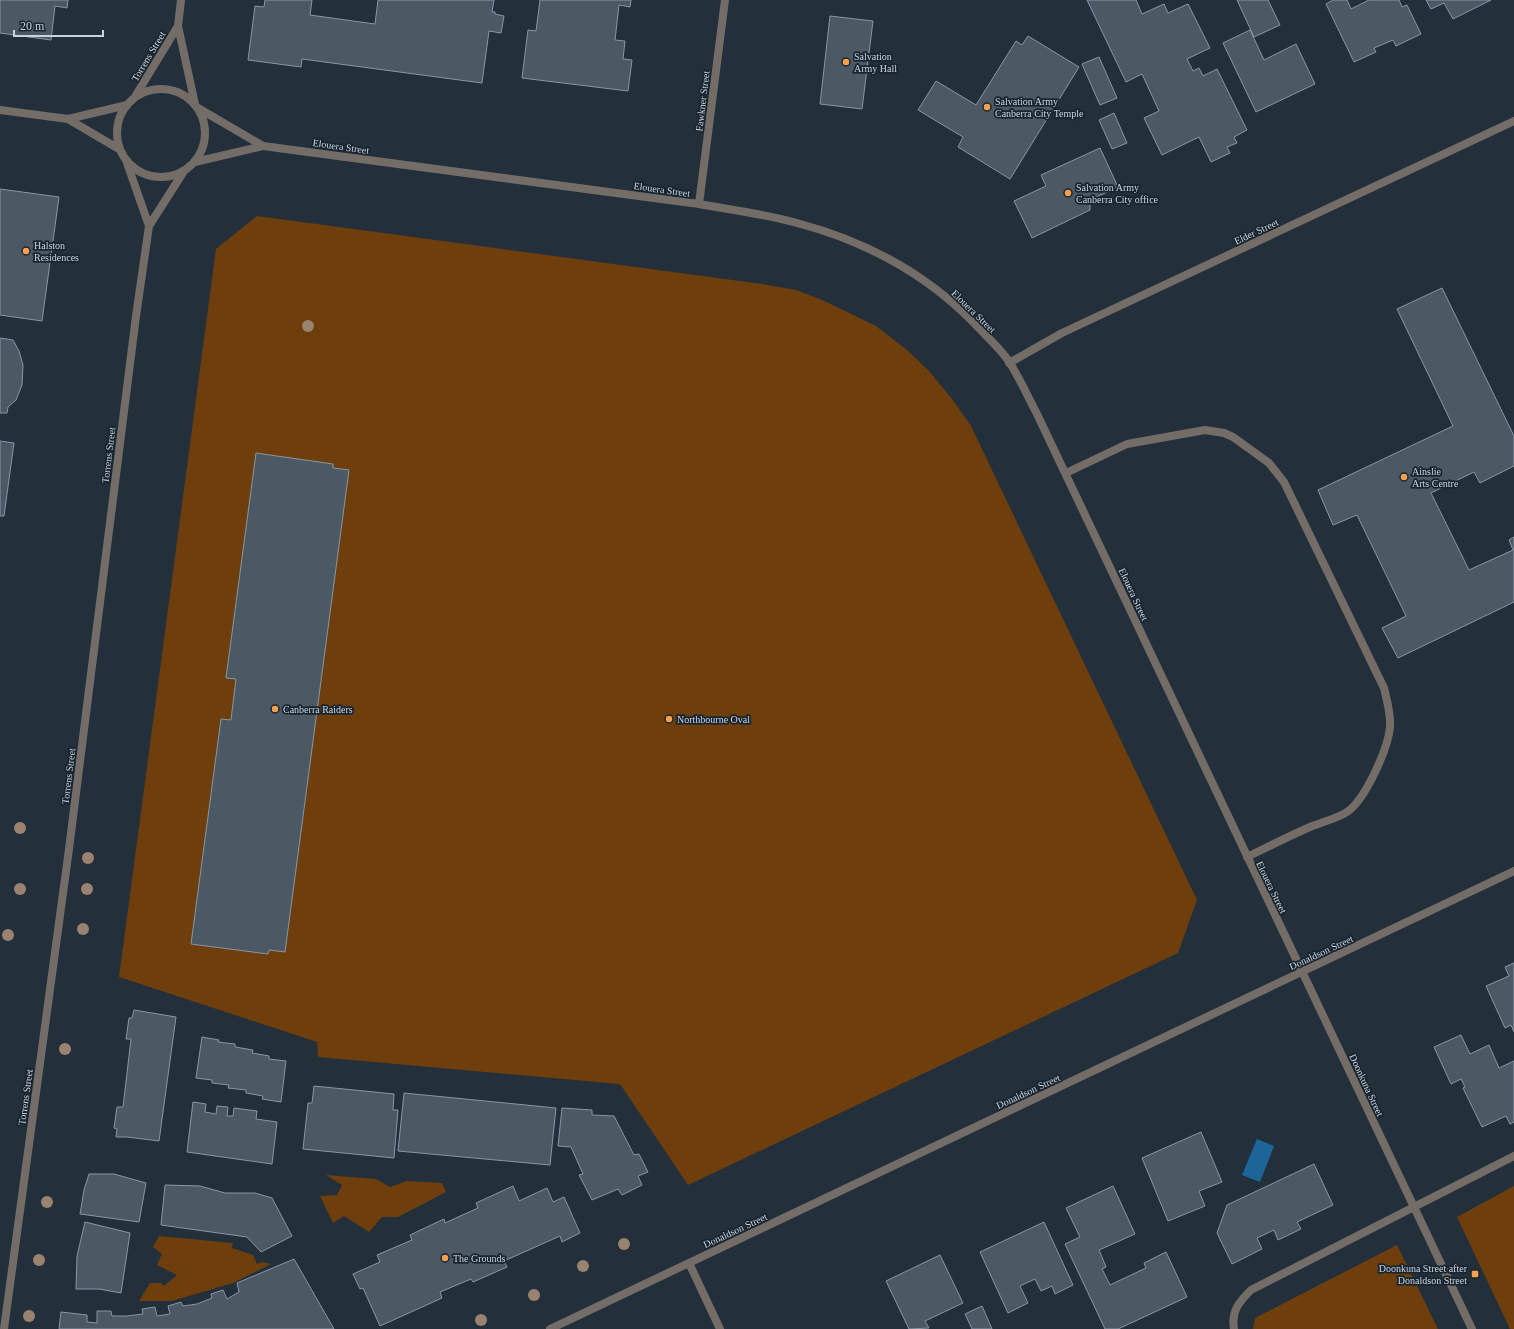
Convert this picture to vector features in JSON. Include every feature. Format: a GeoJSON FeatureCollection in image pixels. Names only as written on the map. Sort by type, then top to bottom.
{"type":"FeatureCollection","features":[{"type":"Feature","properties":{"kind":"street","name":"Torrens Street"},"geometry":{"type":"LineString","coordinates":[[181,0],[178,26],[196,106]]}},
{"type":"Feature","properties":{"kind":"street","name":"Fawkner Street"},"geometry":{"type":"LineString","coordinates":[[699,204],[725,0]]}},
{"type":"Feature","properties":{"kind":"street","name":"Torrens Street"},"geometry":{"type":"LineString","coordinates":[[136,96],[178,26]]}},
{"type":"Feature","properties":{"kind":"street"},"geometry":{"type":"LineString","coordinates":[[153,89],[168,89],[183,94],[196,106],[203,118],[206,133],[203,148],[196,162],[184,171],[169,177],[154,177],[139,172],[127,162],[119,149],[116,133],[122,111],[127,105],[136,96],[153,89]]}},
{"type":"Feature","properties":{"kind":"street"},"geometry":{"type":"LineString","coordinates":[[0,110],[68,119],[127,105]]}},
{"type":"Feature","properties":{"kind":"street","name":"Elouera Street"},"geometry":{"type":"LineString","coordinates":[[196,106],[263,146]]}},
{"type":"Feature","properties":{"kind":"street"},"geometry":{"type":"LineString","coordinates":[[68,119],[119,149]]}},
{"type":"Feature","properties":{"kind":"street","name":"Elder Street"},"geometry":{"type":"LineString","coordinates":[[1010,362],[1069,330],[1514,122]]}},
{"type":"Feature","properties":{"kind":"street","name":"Elouera Street"},"geometry":{"type":"LineString","coordinates":[[196,162],[263,146],[699,204],[763,215],[830,233],[872,249],[913,272],[941,293],[967,316],[1010,362],[1066,473],[1302,972]]}},
{"type":"Feature","properties":{"kind":"street","name":"Torrens Street"},"geometry":{"type":"LineString","coordinates":[[127,162],[149,226]]}},
{"type":"Feature","properties":{"kind":"street","name":"Torrens Street"},"geometry":{"type":"LineString","coordinates":[[4,1329],[65,875],[136,316],[149,226],[184,171]]}},
{"type":"Feature","properties":{"kind":"street"},"geometry":{"type":"LineString","coordinates":[[1066,473],[1127,444],[1206,430],[1224,433],[1233,437],[1270,463],[1284,482],[1384,688],[1390,726],[1388,740],[1379,762],[1355,805],[1346,813],[1310,827],[1247,857]]}},
{"type":"Feature","properties":{"kind":"street","name":"Donaldson Street"},"geometry":{"type":"LineString","coordinates":[[550,1329],[1514,871]]}},
{"type":"Feature","properties":{"kind":"street","name":"Doonkuna Street"},"geometry":{"type":"LineString","coordinates":[[1302,972],[1472,1329]]}},
{"type":"Feature","properties":{"kind":"street"},"geometry":{"type":"LineString","coordinates":[[1234,1329],[1233,1322],[1238,1303],[1251,1290],[1514,1156]]}},
{"type":"Feature","properties":{"kind":"street"},"geometry":{"type":"LineString","coordinates":[[689,1263],[720,1329]]}},
{"type":"Feature","properties":{"kind":"shaded area"},"geometry":{"type":"Polygon","coordinates":[[[257,216],[762,284],[796,290],[820,299],[876,326],[907,350],[929,371],[952,399],[971,426],[1197,900],[1178,953],[688,1185],[620,1084],[318,1057],[317,1042],[119,977],[216,249],[257,216]]]}},
{"type":"Feature","properties":{"kind":"shaded area"},"geometry":{"type":"Polygon","coordinates":[[[326,1175],[376,1179],[390,1187],[407,1181],[442,1183],[446,1192],[398,1217],[382,1217],[369,1232],[344,1216],[333,1223],[320,1196],[337,1195],[342,1185],[326,1175]]]}},
{"type":"Feature","properties":{"kind":"shaded area"},"geometry":{"type":"Polygon","coordinates":[[[1514,1186],[1514,1329],[1510,1329],[1457,1217],[1514,1186]]]}},
{"type":"Feature","properties":{"kind":"shaded area"},"geometry":{"type":"Polygon","coordinates":[[[159,1236],[233,1243],[232,1248],[253,1255],[257,1264],[262,1262],[271,1264],[233,1283],[172,1301],[139,1301],[150,1283],[161,1283],[164,1286],[177,1275],[157,1265],[162,1254],[153,1247],[159,1236]]]}},
{"type":"Feature","properties":{"kind":"shaded area"},"geometry":{"type":"Polygon","coordinates":[[[1397,1245],[1438,1329],[1253,1329],[1255,1318],[1397,1245]]]}},
{"type":"Feature","properties":{"kind":"water"},"geometry":{"type":"Polygon","coordinates":[[[1257,1139],[1274,1146],[1260,1182],[1242,1175],[1257,1139]]]}},
{"type":"Feature","properties":{"kind":"building"},"geometry":{"type":"Polygon","coordinates":[[[0,0],[68,0],[67,8],[55,6],[51,40],[0,33],[0,0]]]}},
{"type":"Feature","properties":{"kind":"building"},"geometry":{"type":"Polygon","coordinates":[[[265,0],[312,0],[310,15],[375,24],[378,0],[494,0],[492,12],[504,16],[501,33],[489,31],[482,83],[302,59],[301,67],[248,60],[255,6],[264,7],[265,0]]]}},
{"type":"Feature","properties":{"kind":"building"},"geometry":{"type":"Polygon","coordinates":[[[540,0],[631,0],[630,7],[619,5],[615,40],[625,41],[623,59],[632,60],[628,91],[522,78],[528,30],[536,31],[540,0]]]}},
{"type":"Feature","properties":{"kind":"building"},"geometry":{"type":"Polygon","coordinates":[[[1087,0],[1136,0],[1142,14],[1164,4],[1168,13],[1188,4],[1210,48],[1187,59],[1193,71],[1199,68],[1203,76],[1217,69],[1247,130],[1234,137],[1237,143],[1227,147],[1230,153],[1211,162],[1199,137],[1162,155],[1144,118],[1159,111],[1142,74],[1126,82],[1087,0]]]}},
{"type":"Feature","properties":{"kind":"building"},"geometry":{"type":"Polygon","coordinates":[[[1237,0],[1268,0],[1280,25],[1254,37],[1237,0]]]}},
{"type":"Feature","properties":{"kind":"building"},"geometry":{"type":"Polygon","coordinates":[[[1333,0],[1347,0],[1351,9],[1369,0],[1399,0],[1402,7],[1407,5],[1421,34],[1396,46],[1393,40],[1374,48],[1376,52],[1354,62],[1326,4],[1333,0]]]}},
{"type":"Feature","properties":{"kind":"building"},"geometry":{"type":"Polygon","coordinates":[[[1426,0],[1491,0],[1453,19],[1444,3],[1431,9],[1426,0]]]}},
{"type":"Feature","properties":{"kind":"building","name":"Salvation Army Hall"},"geometry":{"type":"Polygon","coordinates":[[[830,16],[873,21],[862,109],[820,104],[830,16]]]}},
{"type":"Feature","properties":{"kind":"building"},"geometry":{"type":"Polygon","coordinates":[[[1250,30],[1264,60],[1296,44],[1315,84],[1256,112],[1223,43],[1250,30]]]}},
{"type":"Feature","properties":{"kind":"building","name":"Salvation Army Canberra City Temple"},"geometry":{"type":"Polygon","coordinates":[[[1028,36],[1079,67],[1010,179],[958,147],[963,137],[918,110],[936,81],[976,105],[1016,41],[1022,45],[1028,36]]]}},
{"type":"Feature","properties":{"kind":"building"},"geometry":{"type":"Polygon","coordinates":[[[1099,57],[1117,98],[1100,105],[1082,64],[1099,57]]]}},
{"type":"Feature","properties":{"kind":"building"},"geometry":{"type":"Polygon","coordinates":[[[1114,113],[1127,143],[1112,149],[1099,120],[1114,113]]]}},
{"type":"Feature","properties":{"kind":"building","name":"Salvation Army Canberra City office"},"geometry":{"type":"Polygon","coordinates":[[[1100,148],[1118,187],[1090,200],[1090,210],[1032,238],[1014,201],[1046,186],[1041,175],[1100,148]]]}},
{"type":"Feature","properties":{"kind":"building","name":"Halston Residences"},"geometry":{"type":"Polygon","coordinates":[[[0,189],[59,197],[42,321],[0,315],[0,189]]]}},
{"type":"Feature","properties":{"kind":"building","name":"Ainslie Arts Centre"},"geometry":{"type":"Polygon","coordinates":[[[1442,288],[1514,436],[1514,466],[1480,483],[1474,472],[1431,493],[1469,570],[1513,550],[1509,540],[1514,537],[1514,602],[1398,658],[1382,628],[1406,616],[1357,515],[1333,525],[1318,490],[1453,426],[1397,309],[1442,288]]]}},
{"type":"Feature","properties":{"kind":"building"},"geometry":{"type":"Polygon","coordinates":[[[0,338],[13,340],[19,351],[23,365],[22,385],[16,400],[8,407],[7,413],[0,413],[0,338]]]}},
{"type":"Feature","properties":{"kind":"building"},"geometry":{"type":"Polygon","coordinates":[[[0,441],[14,443],[4,516],[0,516],[0,441]]]}},
{"type":"Feature","properties":{"kind":"building","name":"Canberra Raiders"},"geometry":{"type":"Polygon","coordinates":[[[256,453],[333,464],[333,468],[349,470],[285,952],[269,950],[268,954],[191,944],[221,719],[231,720],[236,679],[226,678],[256,453]]]}},
{"type":"Feature","properties":{"kind":"building"},"geometry":{"type":"Polygon","coordinates":[[[1514,963],[1514,1032],[1511,1025],[1505,1028],[1486,986],[1509,976],[1505,967],[1514,963]]]}},
{"type":"Feature","properties":{"kind":"building"},"geometry":{"type":"Polygon","coordinates":[[[134,1010],[176,1017],[159,1141],[116,1137],[117,1129],[114,1128],[117,1107],[123,1107],[131,1039],[126,1039],[129,1018],[132,1018],[134,1010]]]}},
{"type":"Feature","properties":{"kind":"building"},"geometry":{"type":"Polygon","coordinates":[[[1461,1035],[1470,1054],[1489,1045],[1499,1068],[1514,1061],[1514,1122],[1510,1124],[1506,1116],[1482,1127],[1463,1088],[1465,1087],[1461,1079],[1451,1084],[1434,1047],[1461,1035]]]}},
{"type":"Feature","properties":{"kind":"building"},"geometry":{"type":"Polygon","coordinates":[[[202,1037],[219,1040],[218,1042],[235,1044],[235,1047],[253,1050],[252,1053],[269,1056],[269,1059],[286,1061],[281,1102],[262,1099],[263,1096],[246,1093],[246,1090],[228,1088],[229,1085],[212,1083],[212,1080],[196,1078],[202,1037]]]}},
{"type":"Feature","properties":{"kind":"building"},"geometry":{"type":"Polygon","coordinates":[[[314,1086],[394,1094],[393,1110],[398,1110],[394,1158],[303,1149],[308,1103],[312,1103],[314,1086]]]}},
{"type":"Feature","properties":{"kind":"building"},"geometry":{"type":"Polygon","coordinates":[[[404,1093],[556,1108],[550,1165],[398,1151],[404,1093]]]}},
{"type":"Feature","properties":{"kind":"building"},"geometry":{"type":"Polygon","coordinates":[[[193,1102],[206,1104],[205,1112],[216,1114],[217,1106],[228,1107],[227,1116],[233,1116],[234,1108],[257,1111],[256,1119],[277,1122],[272,1164],[187,1152],[193,1102]]]}},
{"type":"Feature","properties":{"kind":"building"},"geometry":{"type":"Polygon","coordinates":[[[562,1108],[592,1110],[592,1115],[614,1116],[634,1155],[639,1154],[648,1172],[638,1176],[642,1185],[622,1195],[618,1189],[592,1200],[579,1175],[583,1174],[571,1147],[558,1146],[562,1108]]]}},
{"type":"Feature","properties":{"kind":"building"},"geometry":{"type":"Polygon","coordinates":[[[1201,1132],[1222,1182],[1199,1191],[1205,1206],[1168,1221],[1142,1158],[1201,1132]]]}},
{"type":"Feature","properties":{"kind":"building"},"geometry":{"type":"Polygon","coordinates":[[[1314,1164],[1333,1205],[1297,1222],[1301,1229],[1278,1240],[1274,1230],[1257,1238],[1262,1249],[1232,1264],[1217,1233],[1227,1205],[1314,1164]]]}},
{"type":"Feature","properties":{"kind":"building"},"geometry":{"type":"Polygon","coordinates":[[[89,1174],[114,1174],[146,1183],[139,1222],[80,1214],[84,1190],[89,1174]]]}},
{"type":"Feature","properties":{"kind":"building"},"geometry":{"type":"Polygon","coordinates":[[[165,1185],[200,1186],[225,1193],[255,1193],[272,1198],[292,1236],[261,1252],[247,1237],[161,1225],[165,1185]]]}},
{"type":"Feature","properties":{"kind":"building","name":"The Grounds"},"geometry":{"type":"Polygon","coordinates":[[[513,1186],[519,1201],[547,1188],[553,1202],[564,1197],[580,1233],[562,1242],[560,1236],[504,1261],[507,1267],[473,1282],[471,1279],[440,1292],[442,1298],[380,1326],[363,1288],[360,1289],[353,1274],[380,1262],[377,1255],[412,1240],[410,1235],[444,1219],[445,1223],[478,1208],[476,1203],[513,1186]]]}},
{"type":"Feature","properties":{"kind":"building"},"geometry":{"type":"Polygon","coordinates":[[[1113,1186],[1135,1234],[1099,1250],[1106,1267],[1102,1269],[1110,1285],[1146,1268],[1144,1263],[1166,1252],[1187,1297],[1118,1329],[1105,1329],[1065,1244],[1080,1237],[1066,1208],[1113,1186]]]}},
{"type":"Feature","properties":{"kind":"building"},"geometry":{"type":"Polygon","coordinates":[[[85,1222],[130,1233],[121,1293],[99,1289],[76,1289],[77,1256],[85,1222]]]}},
{"type":"Feature","properties":{"kind":"building"},"geometry":{"type":"Polygon","coordinates":[[[1044,1222],[1073,1285],[1055,1294],[1052,1286],[1041,1291],[1035,1279],[1020,1286],[1028,1303],[1008,1313],[980,1252],[1044,1222]]]}},
{"type":"Feature","properties":{"kind":"building"},"geometry":{"type":"Polygon","coordinates":[[[940,1255],[963,1303],[925,1321],[929,1328],[909,1329],[886,1281],[940,1255]]]}},
{"type":"Feature","properties":{"kind":"building"},"geometry":{"type":"Polygon","coordinates":[[[294,1259],[334,1329],[59,1329],[61,1312],[87,1315],[87,1322],[97,1323],[97,1311],[111,1311],[112,1316],[127,1316],[143,1314],[142,1309],[155,1307],[157,1316],[170,1314],[168,1306],[181,1302],[183,1306],[197,1304],[212,1298],[211,1294],[223,1290],[227,1299],[239,1292],[237,1283],[294,1259]]]}},
{"type":"Feature","properties":{"kind":"building"},"geometry":{"type":"Polygon","coordinates":[[[982,1306],[992,1329],[972,1329],[965,1314],[982,1306]]]}},
{"type":"Feature","properties":{"kind":"place","name":"Salvation Army Hall"},"geometry":{"type":"Point","coordinates":[846,62]}},
{"type":"Feature","properties":{"kind":"place","name":"Salvation Army Canberra City Temple"},"geometry":{"type":"Point","coordinates":[987,107]}},
{"type":"Feature","properties":{"kind":"place","name":"Salvation Army Canberra City office"},"geometry":{"type":"Point","coordinates":[1068,193]}},
{"type":"Feature","properties":{"kind":"place","name":"Halston Residences"},"geometry":{"type":"Point","coordinates":[26,251]}},
{"type":"Feature","properties":{"kind":"place","name":"Ainslie Arts Centre"},"geometry":{"type":"Point","coordinates":[1404,477]}},
{"type":"Feature","properties":{"kind":"place","name":"Canberra Raiders"},"geometry":{"type":"Point","coordinates":[275,709]}},
{"type":"Feature","properties":{"kind":"place","name":"Northbourne Oval"},"geometry":{"type":"Point","coordinates":[669,719]}},
{"type":"Feature","properties":{"kind":"place","name":"The Grounds"},"geometry":{"type":"Point","coordinates":[445,1258]}},
{"type":"Feature","properties":{"kind":"place","name":"Doonkuna Street after Donaldson Street"},"geometry":{"type":"Point","coordinates":[1475,1274]}}]}
